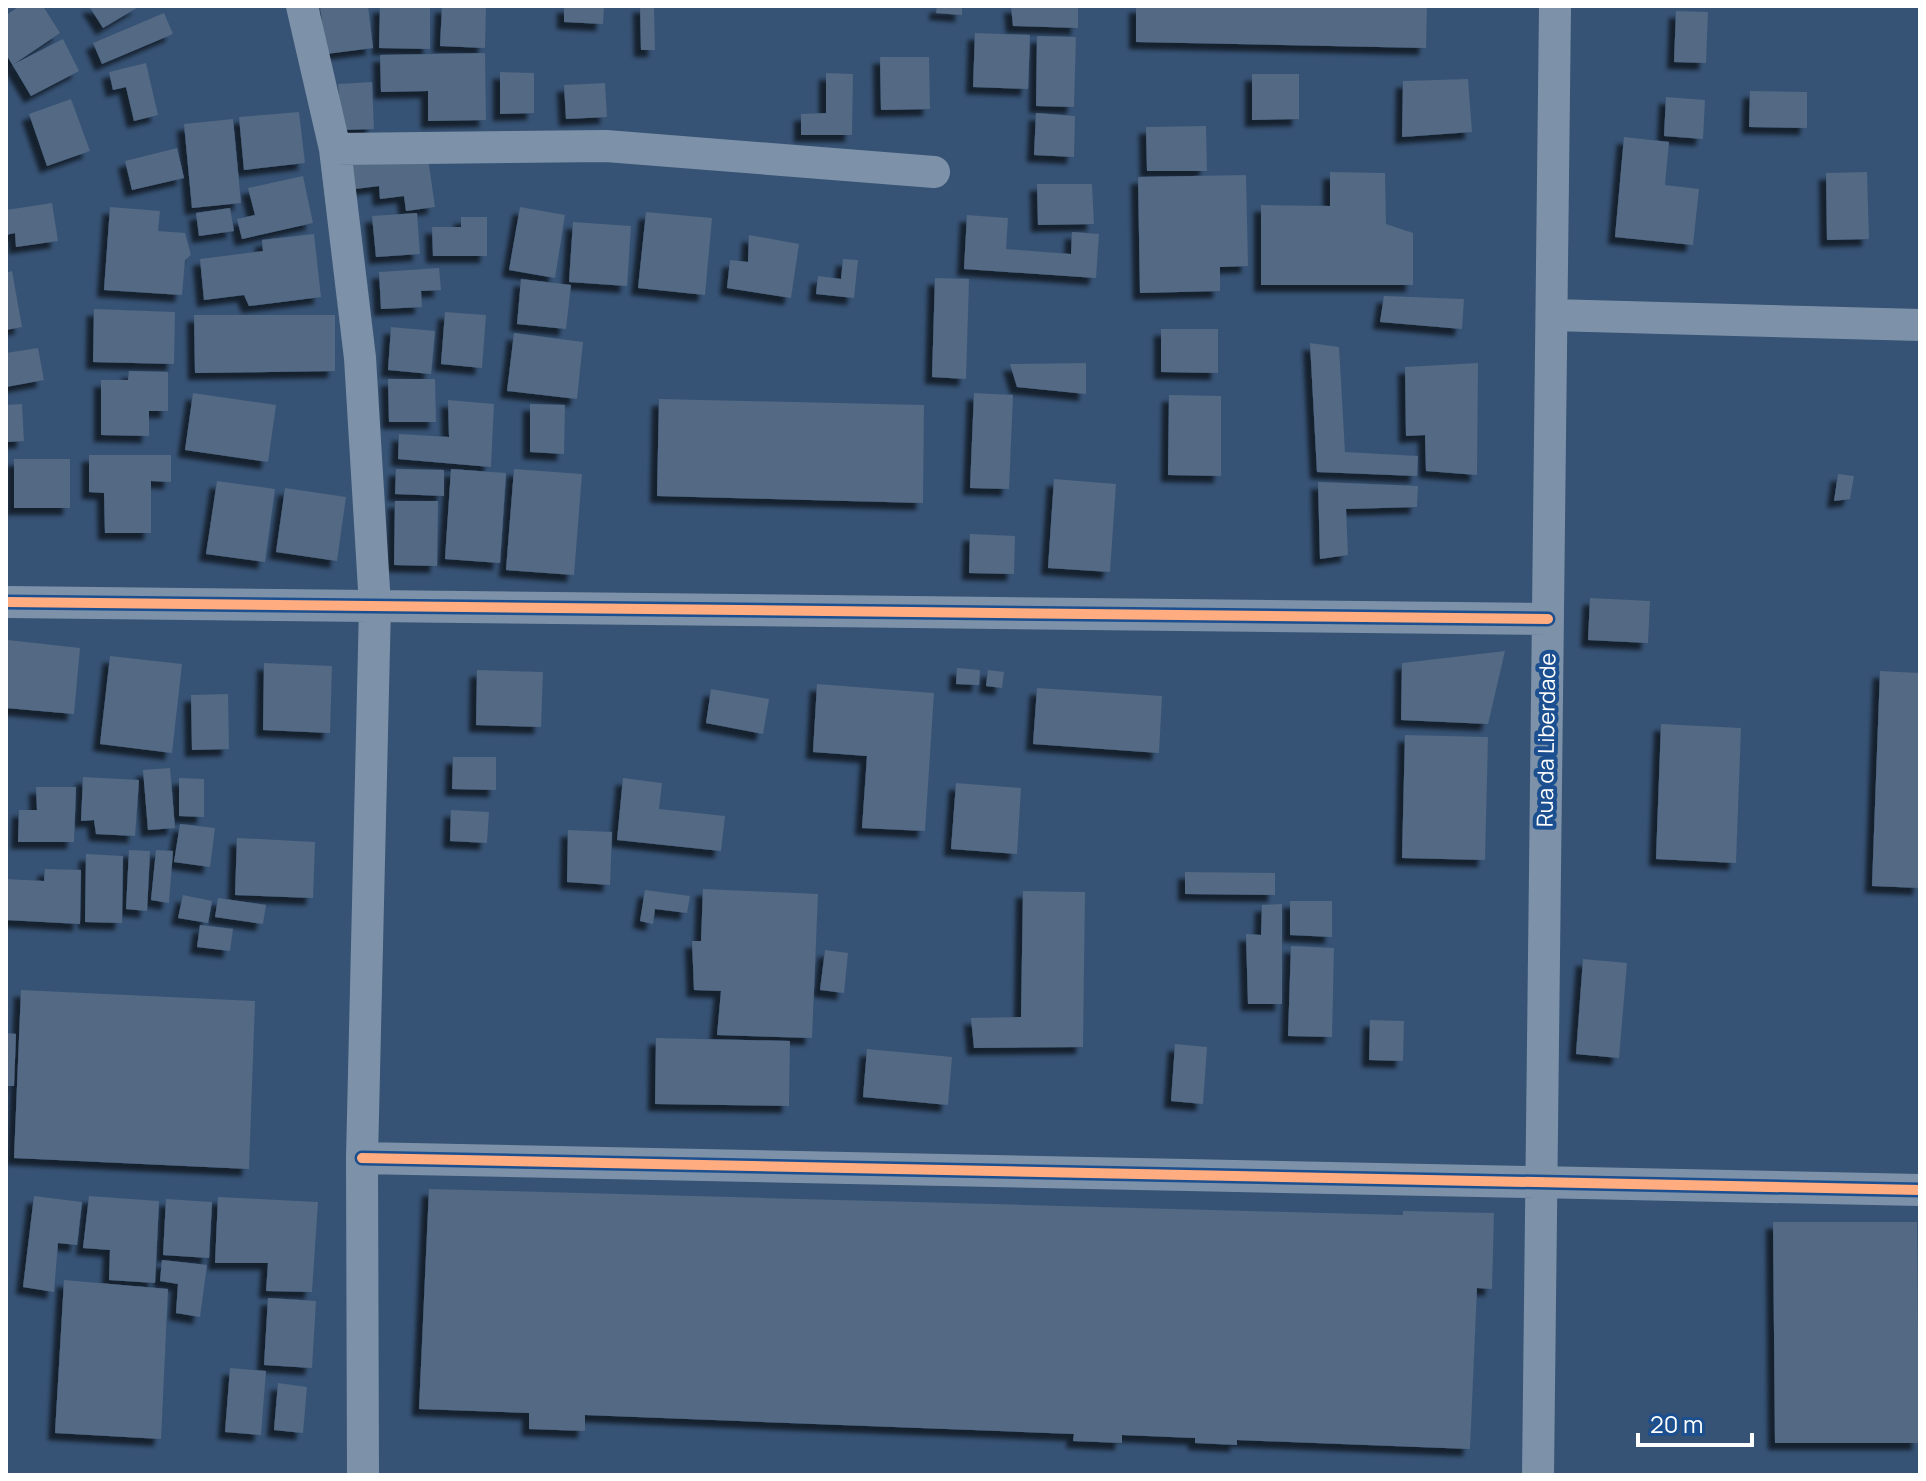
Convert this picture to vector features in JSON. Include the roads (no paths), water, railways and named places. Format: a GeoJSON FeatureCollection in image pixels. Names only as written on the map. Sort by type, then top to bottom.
{"type":"FeatureCollection","features":[{"type":"Feature","properties":{"kind":"street"},"geometry":{"type":"LineString","coordinates":[[302,6],[335,149],[360,358],[375,606],[362,1158],[363,1475]]}},
{"type":"Feature","properties":{"kind":"street","name":"Rua da Liberdade"},"geometry":{"type":"LineString","coordinates":[[1538,1475],[1555,6]]}},
{"type":"Feature","properties":{"kind":"street"},"geometry":{"type":"LineString","coordinates":[[335,149],[606,146],[934,172]]}},
{"type":"Feature","properties":{"kind":"street"},"geometry":{"type":"LineString","coordinates":[[1552,315],[1920,325]]}},
{"type":"Feature","properties":{"kind":"street"},"geometry":{"type":"LineString","coordinates":[[6,602],[1548,619]]}},
{"type":"Feature","properties":{"kind":"street"},"geometry":{"type":"LineString","coordinates":[[362,1158],[1920,1190]]}}]}
